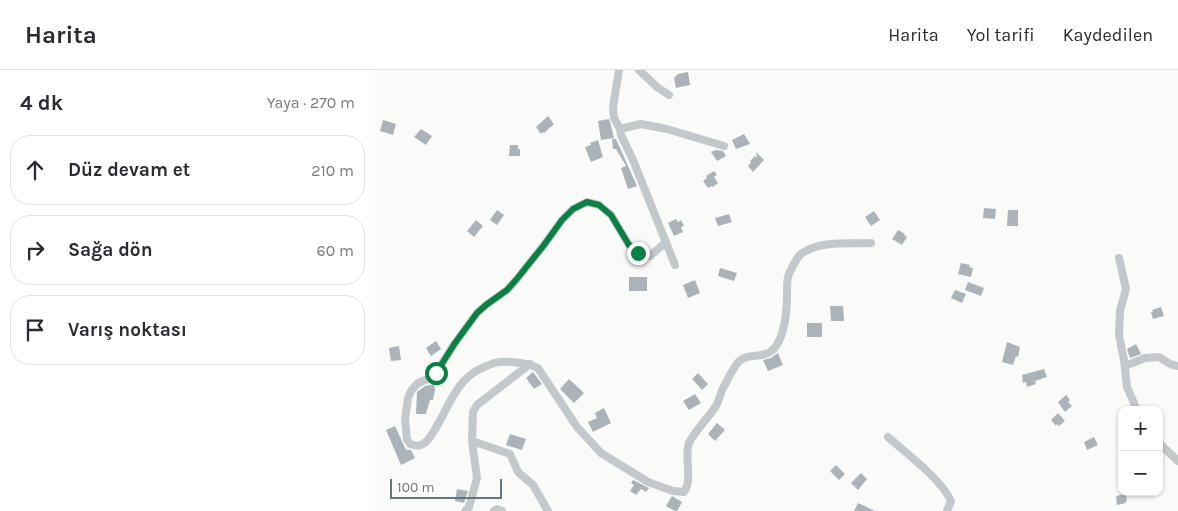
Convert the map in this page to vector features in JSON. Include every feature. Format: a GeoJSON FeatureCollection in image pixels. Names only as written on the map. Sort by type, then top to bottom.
{"type":"FeatureCollection","features":[{"type":"Feature","properties":{"kind":"street"},"geometry":{"type":"LineString","coordinates":[[619,70],[613,107],[614,118],[620,128],[621,135],[675,265]]}},
{"type":"Feature","properties":{"kind":"street"},"geometry":{"type":"LineString","coordinates":[[639,70],[657,87],[669,94]]}},
{"type":"Feature","properties":{"kind":"street"},"geometry":{"type":"LineString","coordinates":[[620,128],[641,124],[667,128],[724,146]]}},
{"type":"Feature","properties":{"kind":"street"},"geometry":{"type":"LineString","coordinates":[[666,242],[650,256],[638,253],[629,245],[611,215],[599,205],[587,202],[573,209],[562,220],[507,290],[477,313],[436,373],[418,383],[411,391],[408,398],[405,420],[407,439],[410,444],[423,445],[437,426],[449,401],[473,371],[498,361],[530,364],[539,368],[577,427],[601,453],[648,482],[673,492],[684,492],[687,488],[687,452],[689,443],[716,405],[736,364],[746,356],[767,354],[774,350],[780,341],[786,316],[788,278],[799,255],[821,245],[871,243]]}},
{"type":"Feature","properties":{"kind":"street"},"geometry":{"type":"LineString","coordinates":[[1119,258],[1126,288],[1120,311],[1119,335],[1127,386],[1135,406]]}},
{"type":"Feature","properties":{"kind":"street"},"geometry":{"type":"LineString","coordinates":[[1125,366],[1145,358],[1159,357],[1170,364],[1178,366]]}},
{"type":"Feature","properties":{"kind":"street"},"geometry":{"type":"LineString","coordinates":[[465,511],[469,507],[477,478],[472,440],[473,412],[477,405],[530,364]]}},
{"type":"Feature","properties":{"kind":"street"},"geometry":{"type":"LineString","coordinates":[[888,437],[925,470],[948,495],[951,501],[947,511]]}},
{"type":"Feature","properties":{"kind":"street"},"geometry":{"type":"LineString","coordinates":[[472,440],[510,454],[518,472],[533,485],[548,511]]}},
{"type":"Feature","properties":{"kind":"street"},"geometry":{"type":"LineString","coordinates":[[1163,447],[1178,461]]}},
{"type":"Feature","properties":{"kind":"street"},"geometry":{"type":"LineString","coordinates":[[494,511],[497,509],[502,511]]}},
{"type":"Feature","properties":{"kind":"building"},"geometry":{"type":"Polygon","coordinates":[[[688,72],[690,85],[676,88],[674,78],[678,74],[688,72]]]}},
{"type":"Feature","properties":{"kind":"building"},"geometry":{"type":"Polygon","coordinates":[[[548,116],[554,124],[541,134],[536,127],[548,116]]]}},
{"type":"Feature","properties":{"kind":"building"},"geometry":{"type":"Polygon","coordinates":[[[609,119],[614,138],[601,140],[598,121],[609,119]]]}},
{"type":"Feature","properties":{"kind":"building"},"geometry":{"type":"Polygon","coordinates":[[[383,120],[396,124],[393,135],[380,131],[383,120]]]}},
{"type":"Feature","properties":{"kind":"building"},"geometry":{"type":"Polygon","coordinates":[[[421,129],[432,136],[426,145],[414,137],[421,129]]]}},
{"type":"Feature","properties":{"kind":"building"},"geometry":{"type":"Polygon","coordinates":[[[744,134],[750,144],[736,149],[732,140],[744,134]]]}},
{"type":"Feature","properties":{"kind":"building"},"geometry":{"type":"Polygon","coordinates":[[[612,139],[616,139],[637,186],[628,189],[621,168],[626,166],[616,149],[613,149],[612,139]]]}},
{"type":"Feature","properties":{"kind":"building"},"geometry":{"type":"Polygon","coordinates":[[[598,140],[603,157],[591,162],[585,147],[598,140]]]}},
{"type":"Feature","properties":{"kind":"building"},"geometry":{"type":"Polygon","coordinates":[[[510,145],[518,145],[520,156],[509,156],[510,145]]]}},
{"type":"Feature","properties":{"kind":"building"},"geometry":{"type":"Polygon","coordinates":[[[716,150],[723,151],[726,156],[717,161],[711,152],[716,150]]]}},
{"type":"Feature","properties":{"kind":"building"},"geometry":{"type":"Polygon","coordinates":[[[756,152],[764,160],[753,172],[748,166],[755,156],[757,158],[756,152]]]}},
{"type":"Feature","properties":{"kind":"building"},"geometry":{"type":"Polygon","coordinates":[[[714,171],[717,175],[714,177],[718,183],[708,188],[703,181],[707,178],[706,176],[714,171]]]}},
{"type":"Feature","properties":{"kind":"building"},"geometry":{"type":"Polygon","coordinates":[[[984,208],[996,209],[995,219],[983,218],[984,208]]]}},
{"type":"Feature","properties":{"kind":"building"},"geometry":{"type":"Polygon","coordinates":[[[497,210],[504,215],[497,225],[490,220],[497,210]]]}},
{"type":"Feature","properties":{"kind":"building"},"geometry":{"type":"Polygon","coordinates":[[[1008,210],[1018,210],[1018,226],[1007,226],[1008,210]]]}},
{"type":"Feature","properties":{"kind":"building"},"geometry":{"type":"Polygon","coordinates":[[[874,211],[880,220],[871,226],[865,217],[874,211]]]}},
{"type":"Feature","properties":{"kind":"building"},"geometry":{"type":"Polygon","coordinates":[[[729,214],[732,222],[718,226],[715,218],[729,214]]]}},
{"type":"Feature","properties":{"kind":"building"},"geometry":{"type":"Polygon","coordinates":[[[676,219],[678,222],[681,220],[684,226],[681,227],[683,232],[674,236],[668,223],[676,219]]]}},
{"type":"Feature","properties":{"kind":"building"},"geometry":{"type":"Polygon","coordinates":[[[476,220],[483,226],[474,237],[467,231],[476,220]]]}},
{"type":"Feature","properties":{"kind":"building"},"geometry":{"type":"Polygon","coordinates":[[[898,230],[907,237],[902,245],[892,239],[898,230]]]}},
{"type":"Feature","properties":{"kind":"building"},"geometry":{"type":"Polygon","coordinates":[[[961,263],[970,265],[969,267],[973,268],[971,277],[958,274],[961,263]]]}},
{"type":"Feature","properties":{"kind":"building"},"geometry":{"type":"Polygon","coordinates":[[[720,268],[737,273],[734,281],[718,276],[720,268]]]}},
{"type":"Feature","properties":{"kind":"building"},"geometry":{"type":"Polygon","coordinates":[[[629,277],[647,277],[647,291],[629,291],[629,277]]]}},
{"type":"Feature","properties":{"kind":"building"},"geometry":{"type":"Polygon","coordinates":[[[695,280],[700,293],[688,298],[683,285],[695,280]]]}},
{"type":"Feature","properties":{"kind":"building"},"geometry":{"type":"Polygon","coordinates":[[[968,282],[984,288],[981,296],[965,290],[968,282]]]}},
{"type":"Feature","properties":{"kind":"building"},"geometry":{"type":"Polygon","coordinates":[[[955,290],[966,294],[962,303],[951,298],[955,290]]]}},
{"type":"Feature","properties":{"kind":"building"},"geometry":{"type":"Polygon","coordinates":[[[830,306],[843,306],[844,321],[831,321],[830,306]]]}},
{"type":"Feature","properties":{"kind":"building"},"geometry":{"type":"Polygon","coordinates":[[[1161,307],[1164,316],[1153,319],[1152,310],[1161,307]]]}},
{"type":"Feature","properties":{"kind":"building"},"geometry":{"type":"Polygon","coordinates":[[[807,323],[822,323],[822,337],[807,337],[807,323]]]}},
{"type":"Feature","properties":{"kind":"building"},"geometry":{"type":"Polygon","coordinates":[[[436,341],[441,349],[431,356],[426,348],[436,341]]]}},
{"type":"Feature","properties":{"kind":"building"},"geometry":{"type":"Polygon","coordinates":[[[1007,342],[1020,347],[1018,357],[1016,356],[1013,365],[1002,362],[1007,342]]]}},
{"type":"Feature","properties":{"kind":"building"},"geometry":{"type":"Polygon","coordinates":[[[1136,344],[1141,354],[1130,358],[1127,349],[1136,344]]]}},
{"type":"Feature","properties":{"kind":"building"},"geometry":{"type":"Polygon","coordinates":[[[399,346],[401,360],[391,361],[389,348],[399,346]]]}},
{"type":"Feature","properties":{"kind":"building"},"geometry":{"type":"Polygon","coordinates":[[[778,353],[783,365],[768,371],[763,360],[771,358],[778,353]]]}},
{"type":"Feature","properties":{"kind":"building"},"geometry":{"type":"Polygon","coordinates":[[[1044,369],[1047,377],[1035,381],[1036,384],[1027,387],[1026,382],[1023,383],[1022,375],[1044,369]]]}},
{"type":"Feature","properties":{"kind":"building"},"geometry":{"type":"Polygon","coordinates":[[[533,372],[542,384],[534,389],[526,378],[533,372]]]}},
{"type":"Feature","properties":{"kind":"building"},"geometry":{"type":"Polygon","coordinates":[[[698,373],[708,384],[702,390],[692,379],[698,373]]]}},
{"type":"Feature","properties":{"kind":"building"},"geometry":{"type":"Polygon","coordinates":[[[569,379],[584,393],[574,403],[560,389],[569,379]]]}},
{"type":"Feature","properties":{"kind":"building"},"geometry":{"type":"Polygon","coordinates":[[[434,384],[433,400],[430,400],[426,414],[416,414],[417,392],[425,386],[434,384]]]}},
{"type":"Feature","properties":{"kind":"building"},"geometry":{"type":"Polygon","coordinates":[[[695,394],[701,403],[689,410],[683,401],[695,394]]]}},
{"type":"Feature","properties":{"kind":"building"},"geometry":{"type":"Polygon","coordinates":[[[1066,395],[1070,400],[1068,402],[1072,406],[1065,412],[1058,402],[1066,395]]]}},
{"type":"Feature","properties":{"kind":"building"},"geometry":{"type":"Polygon","coordinates":[[[604,408],[611,423],[593,432],[588,422],[597,418],[595,413],[604,408]]]}},
{"type":"Feature","properties":{"kind":"building"},"geometry":{"type":"Polygon","coordinates":[[[1058,413],[1065,421],[1056,426],[1051,420],[1058,413]]]}},
{"type":"Feature","properties":{"kind":"building"},"geometry":{"type":"Polygon","coordinates":[[[717,423],[725,430],[715,441],[708,434],[717,423]]]}},
{"type":"Feature","properties":{"kind":"building"},"geometry":{"type":"Polygon","coordinates":[[[395,426],[405,448],[411,450],[415,458],[401,465],[386,430],[395,426]]]}},
{"type":"Feature","properties":{"kind":"building"},"geometry":{"type":"Polygon","coordinates":[[[510,434],[526,439],[522,450],[506,445],[510,434]]]}},
{"type":"Feature","properties":{"kind":"building"},"geometry":{"type":"Polygon","coordinates":[[[1094,437],[1098,445],[1087,450],[1084,442],[1094,437]]]}},
{"type":"Feature","properties":{"kind":"building"},"geometry":{"type":"Polygon","coordinates":[[[836,465],[845,474],[839,480],[830,471],[836,465]]]}},
{"type":"Feature","properties":{"kind":"building"},"geometry":{"type":"Polygon","coordinates":[[[861,473],[867,479],[858,490],[851,483],[861,473]]]}},
{"type":"Feature","properties":{"kind":"building"},"geometry":{"type":"Polygon","coordinates":[[[633,480],[649,488],[646,492],[641,489],[636,495],[630,491],[634,485],[631,483],[633,480]]]}},
{"type":"Feature","properties":{"kind":"building"},"geometry":{"type":"Polygon","coordinates":[[[457,489],[468,491],[464,503],[455,501],[457,489]]]}},
{"type":"Feature","properties":{"kind":"building"},"geometry":{"type":"Polygon","coordinates":[[[672,496],[682,502],[677,511],[666,506],[672,496]]]}},
{"type":"Feature","properties":{"kind":"building"},"geometry":{"type":"Polygon","coordinates":[[[1116,496],[1126,496],[1126,503],[1117,505],[1116,496]]]}},
{"type":"Feature","properties":{"kind":"building"},"geometry":{"type":"Polygon","coordinates":[[[858,503],[875,511],[854,511],[858,503]]]}},
{"type":"Feature","properties":{"kind":"route"},"geometry":{"type":"LineString","coordinates":[[436,373],[477,313],[507,290],[562,220],[573,209],[587,202],[599,205],[611,215],[629,245],[638,253]]}}]}
